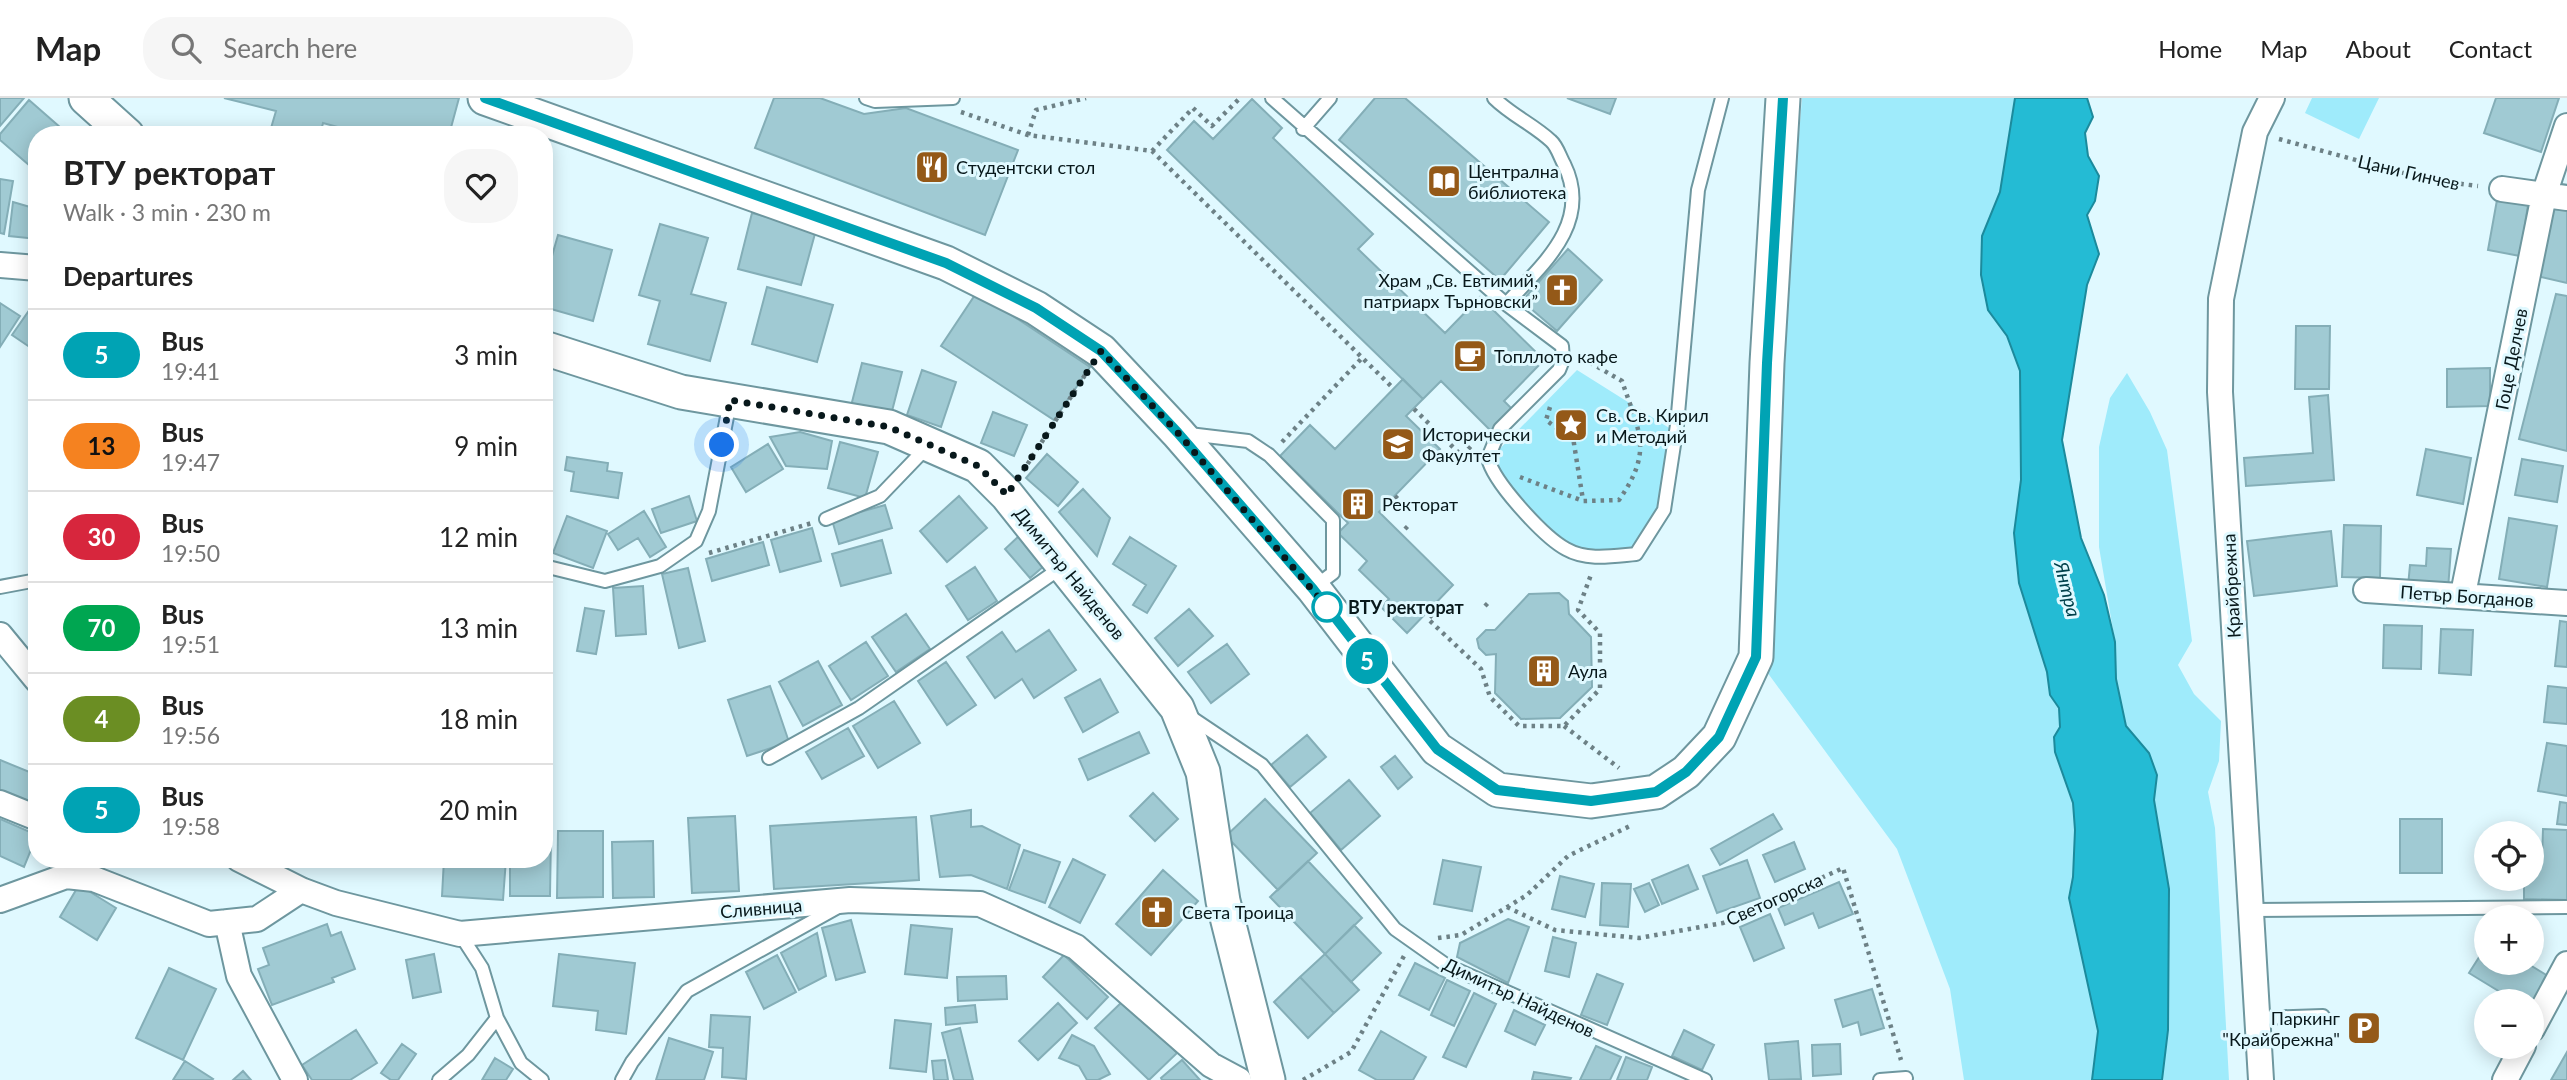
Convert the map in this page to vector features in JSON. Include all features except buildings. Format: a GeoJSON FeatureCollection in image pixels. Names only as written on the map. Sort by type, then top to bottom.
{"type":"FeatureCollection","features":[{"type":"Feature","properties":{"kind":"street"},"geometry":{"type":"LineString","coordinates":[[86,98],[117,126]]}},
{"type":"Feature","properties":{"kind":"street"},"geometry":{"type":"LineString","coordinates":[[485,98],[946,263],[1036,308],[1101,351],[1178,433],[1313,589],[1437,749],[1497,790],[1591,801],[1656,792],[1686,772],[1719,737],[1756,657],[1767,363],[1783,98]]}},
{"type":"Feature","properties":{"kind":"street","name":"Крайбрежна"},"geometry":{"type":"LineString","coordinates":[[2261,1080],[2220,379],[2221,299],[2241,186],[2255,132],[2272,98]]}},
{"type":"Feature","properties":{"kind":"street","name":"Гоце Делчев"},"geometry":{"type":"LineString","coordinates":[[2463,594],[2556,196],[2567,126]]}},
{"type":"Feature","properties":{"kind":"street"},"geometry":{"type":"LineString","coordinates":[[2502,190],[2556,196]]}},
{"type":"Feature","properties":{"kind":"street"},"geometry":{"type":"LineString","coordinates":[[0,265],[28,267]]}},
{"type":"Feature","properties":{"kind":"street","name":"Димитър Найденов"},"geometry":{"type":"LineString","coordinates":[[553,351],[681,392],[889,427],[931,443],[978,466],[1007,495],[1177,708],[1203,772],[1223,901],[1268,1080]]}},
{"type":"Feature","properties":{"kind":"street","name":"Петър Богданов"},"geometry":{"type":"LineString","coordinates":[[2366,590],[2463,594],[2567,603]]}},
{"type":"Feature","properties":{"kind":"street"},"geometry":{"type":"LineString","coordinates":[[0,635],[28,669]]}},
{"type":"Feature","properties":{"kind":"street"},"geometry":{"type":"LineString","coordinates":[[0,803],[28,814]]}},
{"type":"Feature","properties":{"kind":"street","name":"Сливница"},"geometry":{"type":"LineString","coordinates":[[257,868],[300,890],[336,903],[460,934],[850,900],[980,904],[1076,947],[1211,1065],[1239,1080]]}},
{"type":"Feature","properties":{"kind":"street"},"geometry":{"type":"LineString","coordinates":[[0,900],[66,876],[94,879],[209,924],[257,919],[300,890]]}},
{"type":"Feature","properties":{"kind":"street"},"geometry":{"type":"LineString","coordinates":[[227,922],[239,976],[295,1080]]}},
{"type":"Feature","properties":{"kind":"street"},"geometry":{"type":"LineString","coordinates":[[2544,1007],[2567,964]]}},
{"type":"Feature","properties":{"kind":"street"},"geometry":{"type":"LineString","coordinates":[[2505,1080],[2516,1059]]}},
{"type":"Feature","properties":{"kind":"lane"},"geometry":{"type":"LineString","coordinates":[[866,98],[875,102],[953,98]]}},
{"type":"Feature","properties":{"kind":"lane"},"geometry":{"type":"LineString","coordinates":[[1272,98],[1303,129],[1506,304],[1562,346],[1563,360],[1559,370],[1500,429],[1490,449],[1490,466],[1507,494],[1566,549],[1598,558],[1636,554],[1664,510],[1677,425],[1698,190],[1722,98]]}},
{"type":"Feature","properties":{"kind":"lane"},"geometry":{"type":"LineString","coordinates":[[1303,129],[1330,98]]}},
{"type":"Feature","properties":{"kind":"lane"},"geometry":{"type":"LineString","coordinates":[[1498,100],[1517,119],[1552,142],[1569,175],[1572,210],[1560,246],[1506,304]]}},
{"type":"Feature","properties":{"kind":"lane"},"geometry":{"type":"LineString","coordinates":[[553,568],[605,581],[660,566],[696,541],[709,511],[730,400]]}},
{"type":"Feature","properties":{"kind":"lane"},"geometry":{"type":"LineString","coordinates":[[1178,433],[1248,441],[1269,455],[1333,520],[1333,573],[1313,589]]}},
{"type":"Feature","properties":{"kind":"lane"},"geometry":{"type":"LineString","coordinates":[[826,519],[880,496],[931,443]]}},
{"type":"Feature","properties":{"kind":"lane"},"geometry":{"type":"LineString","coordinates":[[769,758],[859,708],[1065,565]]}},
{"type":"Feature","properties":{"kind":"lane"},"geometry":{"type":"LineString","coordinates":[[0,587],[28,582]]}},
{"type":"Feature","properties":{"kind":"lane","name":"Димитър Найденов"},"geometry":{"type":"LineString","coordinates":[[1177,708],[1262,765],[1395,929],[1446,965],[1705,1080]]}},
{"type":"Feature","properties":{"kind":"lane"},"geometry":{"type":"LineString","coordinates":[[622,1080],[632,1062],[687,991],[850,900]]}},
{"type":"Feature","properties":{"kind":"lane"},"geometry":{"type":"LineString","coordinates":[[2252,910],[2567,907]]}},
{"type":"Feature","properties":{"kind":"lane"},"geometry":{"type":"LineString","coordinates":[[460,934],[482,968],[497,1018],[521,1063],[542,1080]]}},
{"type":"Feature","properties":{"kind":"lane"},"geometry":{"type":"LineString","coordinates":[[2258,1018],[2323,1016]]}},
{"type":"Feature","properties":{"kind":"lane"},"geometry":{"type":"LineString","coordinates":[[439,1080],[468,1055],[497,1018]]}},
{"type":"Feature","properties":{"kind":"lane"},"geometry":{"type":"LineString","coordinates":[[1880,1080],[1906,1078]]}},
{"type":"Feature","properties":{"kind":"path"},"geometry":{"type":"LineString","coordinates":[[1028,135],[1036,110],[1086,98]]}},
{"type":"Feature","properties":{"kind":"path"},"geometry":{"type":"LineString","coordinates":[[1152,151],[1193,108],[1212,126],[1240,98]]}},
{"type":"Feature","properties":{"kind":"path"},"geometry":{"type":"LineString","coordinates":[[959,111],[1028,135],[1152,151],[1394,388]]}},
{"type":"Feature","properties":{"kind":"path","name":"Цани Гинчев"},"geometry":{"type":"LineString","coordinates":[[2255,132],[2430,180],[2502,190]]}},
{"type":"Feature","properties":{"kind":"path"},"geometry":{"type":"LineString","coordinates":[[1490,466],[1583,501],[1619,500],[1637,474],[1642,439],[1622,381],[1562,346]]}},
{"type":"Feature","properties":{"kind":"path"},"geometry":{"type":"LineString","coordinates":[[1007,495],[1101,351]]}},
{"type":"Feature","properties":{"kind":"path"},"geometry":{"type":"LineString","coordinates":[[1269,455],[1362,358]]}},
{"type":"Feature","properties":{"kind":"path"},"geometry":{"type":"LineString","coordinates":[[1559,370],[1546,420],[1563,433],[1573,435]]}},
{"type":"Feature","properties":{"kind":"path"},"geometry":{"type":"LineString","coordinates":[[1414,409],[1462,456]]}},
{"type":"Feature","properties":{"kind":"path"},"geometry":{"type":"LineString","coordinates":[[1571,425],[1583,501]]}},
{"type":"Feature","properties":{"kind":"path"},"geometry":{"type":"LineString","coordinates":[[707,553],[826,519]]}},
{"type":"Feature","properties":{"kind":"path"},"geometry":{"type":"LineString","coordinates":[[1405,529],[1411,523]]}},
{"type":"Feature","properties":{"kind":"path"},"geometry":{"type":"LineString","coordinates":[[1564,726],[1601,688],[1600,633],[1578,610],[1598,558]]}},
{"type":"Feature","properties":{"kind":"path"},"geometry":{"type":"LineString","coordinates":[[1485,606],[1491,600]]}},
{"type":"Feature","properties":{"kind":"path"},"geometry":{"type":"LineString","coordinates":[[1432,615],[1428,619],[1480,669],[1490,696],[1519,726],[1564,726],[1597,753],[1656,792]]}},
{"type":"Feature","properties":{"kind":"path"},"geometry":{"type":"LineString","coordinates":[[1303,1080],[1351,1052],[1412,941],[1461,935],[1527,895],[1568,856],[1637,823]]}},
{"type":"Feature","properties":{"kind":"path","name":"Светогорска"},"geometry":{"type":"LineString","coordinates":[[1507,907],[1555,930],[1639,938],[1723,923],[1843,868],[1906,1078]]}},
{"type":"Feature","properties":{"kind":"shaded area"},"geometry":{"type":"Polygon","coordinates":[[[1802,98],[2015,98],[2000,192],[1982,236],[1988,310],[2007,336],[2020,371],[2021,480],[2014,533],[2019,582],[2047,672],[2050,695],[2059,708],[2060,727],[2054,737],[2055,752],[2073,803],[2075,830],[2073,877],[2069,898],[2098,1031],[2092,1080],[1964,1080],[1950,989],[1897,849],[1756,657],[1802,98]]]}},
{"type":"Feature","properties":{"kind":"shaded area"},"geometry":{"type":"Polygon","coordinates":[[[2312,98],[2379,98],[2359,139],[2305,113],[2312,98]]]}},
{"type":"Feature","properties":{"kind":"shaded area"},"geometry":{"type":"Polygon","coordinates":[[[1577,370],[1674,431],[1661,507],[1632,552],[1595,553],[1566,543],[1484,465],[1577,370]]]}},
{"type":"Feature","properties":{"kind":"shaded area"},"geometry":{"type":"Polygon","coordinates":[[[2127,373],[2150,412],[2167,450],[2192,641],[2178,665],[2194,694],[2221,721],[2219,761],[2208,792],[2215,828],[2229,1080],[2162,1080],[2168,1030],[2169,889],[2154,800],[2157,775],[2149,753],[2126,726],[2116,679],[2115,642],[2099,547],[2099,447],[2110,398],[2127,373]]]}},
{"type":"Feature","properties":{"kind":"water","name":"Янтра"},"geometry":{"type":"Polygon","coordinates":[[[2015,98],[2087,98],[2093,117],[2085,133],[2088,156],[2099,176],[2095,201],[2087,215],[2099,254],[2087,285],[2062,440],[2081,538],[2104,595],[2115,642],[2116,679],[2126,726],[2149,753],[2157,775],[2154,800],[2169,889],[2168,1030],[2162,1080],[2092,1080],[2098,1031],[2069,898],[2073,877],[2075,830],[2073,803],[2055,752],[2054,737],[2060,727],[2059,708],[2050,695],[2047,672],[2019,583],[2014,533],[2021,480],[2020,371],[2007,336],[1988,310],[1981,275],[1982,236],[2000,192],[2015,98]]]}},
{"type":"Feature","properties":{"kind":"bus line","name":"5"},"geometry":{"type":"LineString","coordinates":[[485,98],[946,263],[1036,308],[1101,351],[1178,433],[1313,589],[1437,749],[1497,790],[1591,801],[1656,792],[1686,772],[1719,737],[1756,657],[1767,363],[1783,98]]}},
{"type":"Feature","properties":{"kind":"place","name":"Студентски стол"},"geometry":{"type":"Point","coordinates":[932,167]}},
{"type":"Feature","properties":{"kind":"place","name":"Централна библиотека"},"geometry":{"type":"Point","coordinates":[1444,181]}},
{"type":"Feature","properties":{"kind":"place","name":"Храм „Св. Евтимий, патриарх Търновски”"},"geometry":{"type":"Point","coordinates":[1562,290]}},
{"type":"Feature","properties":{"kind":"place","name":"Топллото кафе"},"geometry":{"type":"Point","coordinates":[1470,356]}},
{"type":"Feature","properties":{"kind":"place","name":"Св. Св. Кирил и Методий"},"geometry":{"type":"Point","coordinates":[1571,425]}},
{"type":"Feature","properties":{"kind":"place","name":"Исторически Факултет"},"geometry":{"type":"Point","coordinates":[1398,444]}},
{"type":"Feature","properties":{"kind":"place","name":"Ректорат"},"geometry":{"type":"Point","coordinates":[1358,504]}},
{"type":"Feature","properties":{"kind":"place","name":"ВТУ ректорат"},"geometry":{"type":"Point","coordinates":[1327,607]}},
{"type":"Feature","properties":{"kind":"place","name":"Аула"},"geometry":{"type":"Point","coordinates":[1544,671]}},
{"type":"Feature","properties":{"kind":"place","name":"Света Троица"},"geometry":{"type":"Point","coordinates":[1157,912]}},
{"type":"Feature","properties":{"kind":"place","name":"Паркинг \"Крайбрежна\""},"geometry":{"type":"Point","coordinates":[2364,1028]}},
{"type":"Feature","properties":{"kind":"route"},"geometry":{"type":"LineString","coordinates":[[722,445],[730,400],[889,427],[931,443],[978,466],[1007,495],[1101,351],[1178,433],[1327,607]]}}]}
